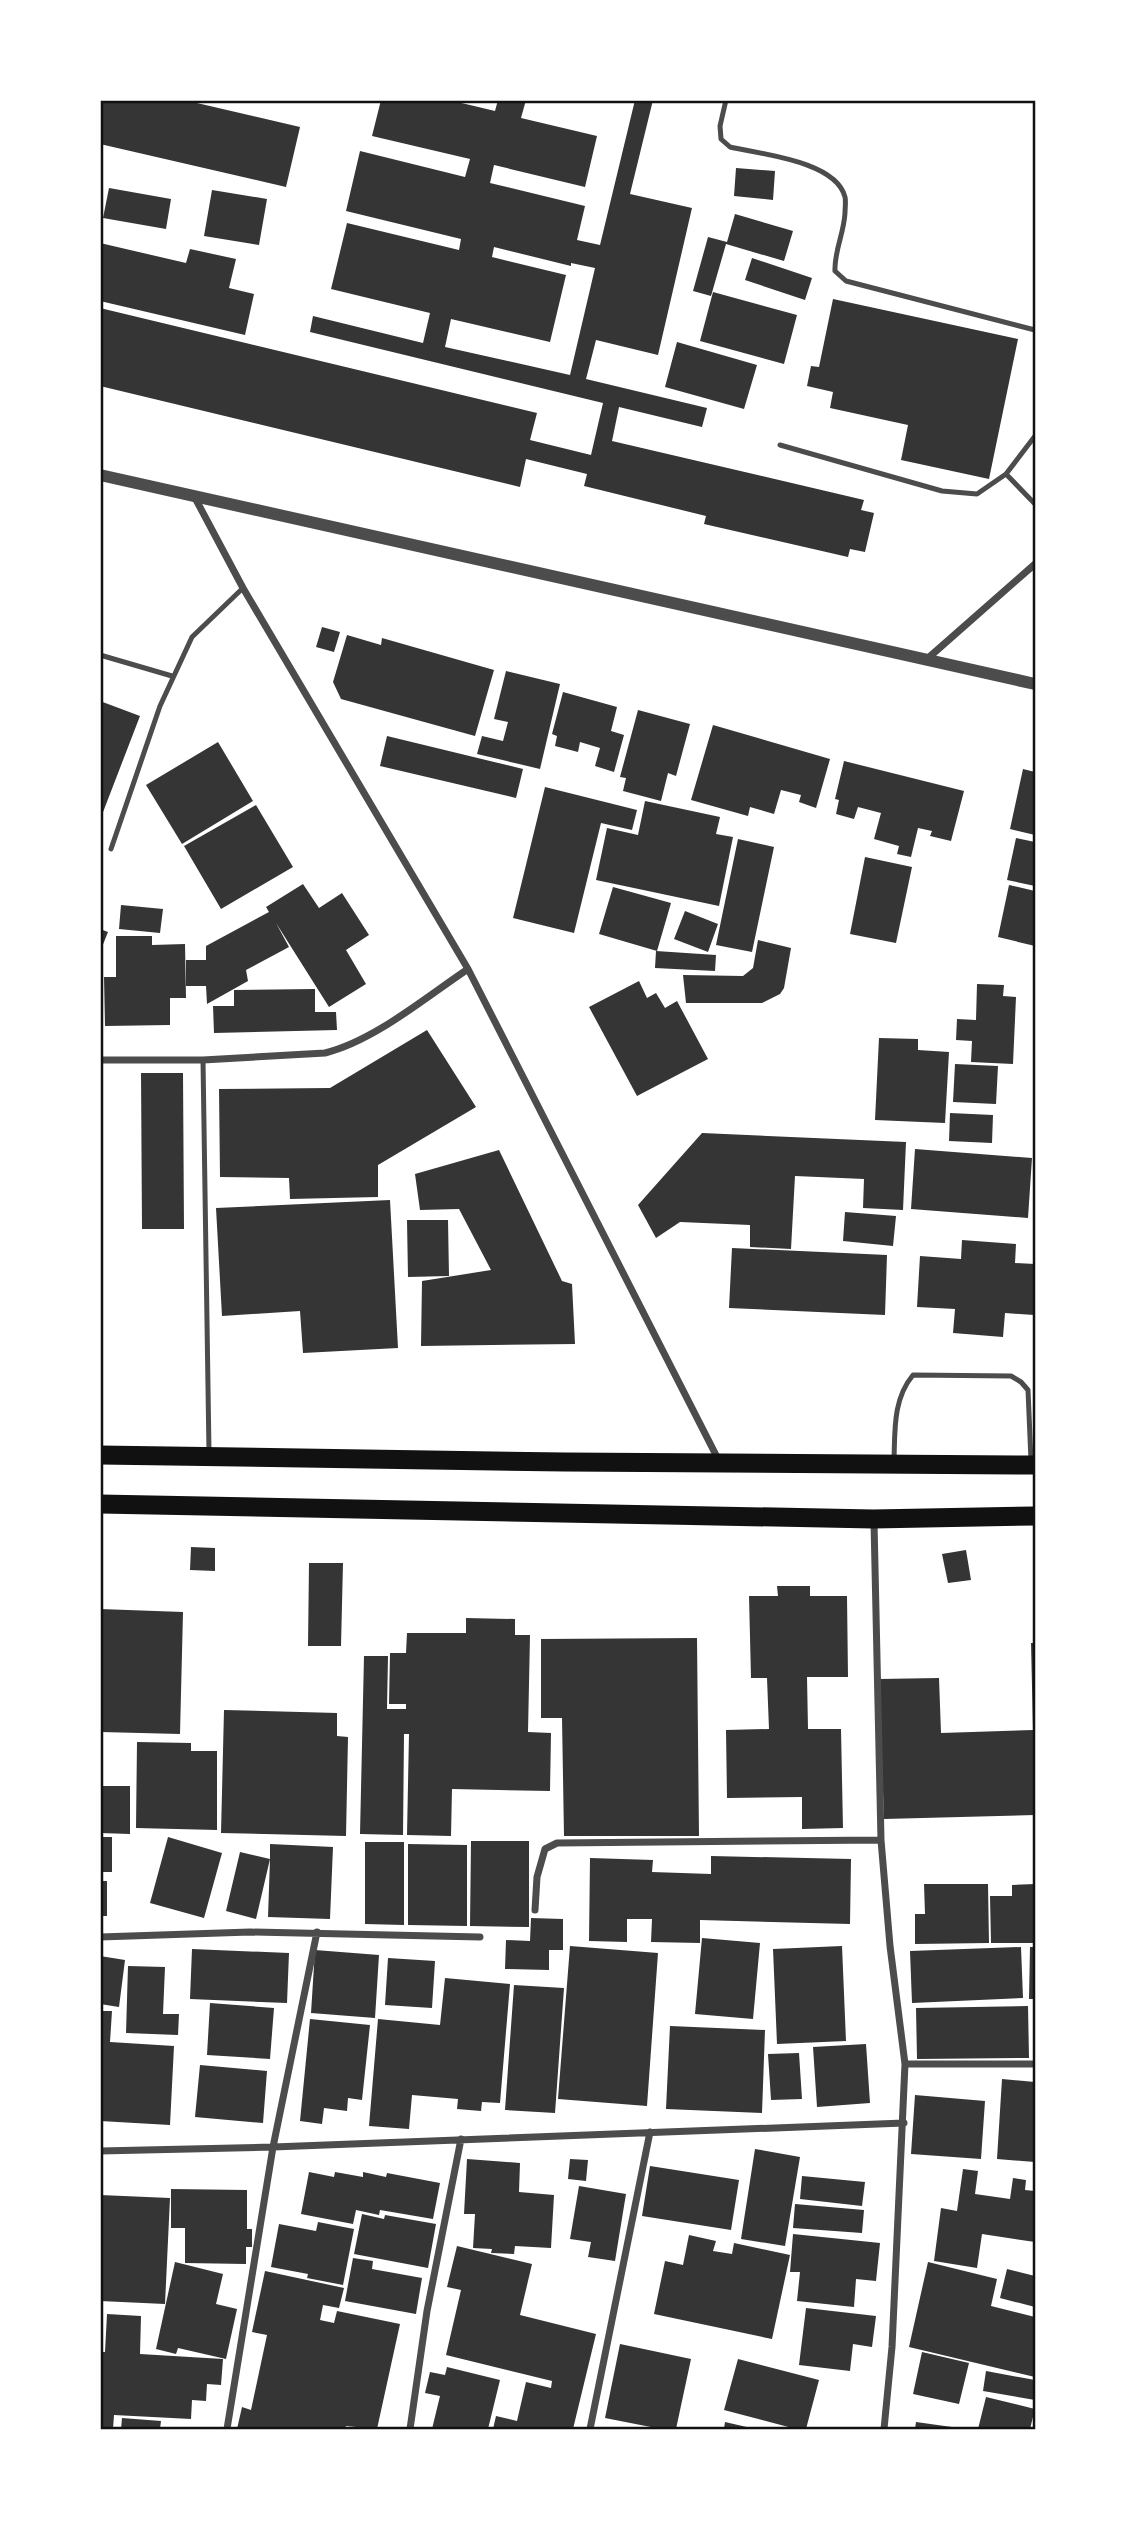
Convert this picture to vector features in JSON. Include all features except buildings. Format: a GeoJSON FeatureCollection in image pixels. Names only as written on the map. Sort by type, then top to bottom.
{"type":"FeatureCollection","features":[{"type":"Feature","properties":{"kind":"highway"},"geometry":{"type":"LineString","coordinates":[[100,1455],[1033,1465]]}},
{"type":"Feature","properties":{"kind":"highway"},"geometry":{"type":"LineString","coordinates":[[100,1504],[873,1519],[1035,1516]]}},
{"type":"Feature","properties":{"kind":"street"},"geometry":{"type":"LineString","coordinates":[[100,475],[1035,684]]}},
{"type":"Feature","properties":{"kind":"street"},"geometry":{"type":"LineString","coordinates":[[194,496],[243,588],[468,969],[720,1463]]}},
{"type":"Feature","properties":{"kind":"street"},"geometry":{"type":"LineString","coordinates":[[927,659],[1035,564]]}},
{"type":"Feature","properties":{"kind":"street"},"geometry":{"type":"LineString","coordinates":[[100,1060],[203,1060],[325,1053],[363,1039],[468,969]]}},
{"type":"Feature","properties":{"kind":"street"},"geometry":{"type":"LineString","coordinates":[[873,1519],[881,1840],[890,1946],[905,2064],[892,2347],[884,2429]]}},
{"type":"Feature","properties":{"kind":"street"},"geometry":{"type":"LineString","coordinates":[[535,1910],[537,1877],[545,1849],[557,1843],[881,1840]]}},
{"type":"Feature","properties":{"kind":"street"},"geometry":{"type":"LineString","coordinates":[[100,1937],[317,1932],[480,1937]]}},
{"type":"Feature","properties":{"kind":"street"},"geometry":{"type":"LineString","coordinates":[[227,2429],[273,2147],[317,1932]]}},
{"type":"Feature","properties":{"kind":"street"},"geometry":{"type":"LineString","coordinates":[[905,2064],[1035,2064]]}},
{"type":"Feature","properties":{"kind":"street"},"geometry":{"type":"LineString","coordinates":[[100,2151],[904,2123]]}},
{"type":"Feature","properties":{"kind":"street"},"geometry":{"type":"LineString","coordinates":[[590,2429],[650,2132]]}},
{"type":"Feature","properties":{"kind":"street"},"geometry":{"type":"LineString","coordinates":[[410,2429],[426,2311],[461,2139]]}},
{"type":"Feature","properties":{"kind":"lane"},"geometry":{"type":"LineString","coordinates":[[726,100],[720,126],[721,139],[730,147],[812,166],[831,176],[839,186],[845,196],[845,211],[835,271],[846,281],[1035,330]]}},
{"type":"Feature","properties":{"kind":"lane"},"geometry":{"type":"LineString","coordinates":[[780,445],[942,491],[977,494],[1006,474],[1035,436]]}},
{"type":"Feature","properties":{"kind":"lane"},"geometry":{"type":"LineString","coordinates":[[1006,474],[1035,503]]}},
{"type":"Feature","properties":{"kind":"lane"},"geometry":{"type":"LineString","coordinates":[[111,849],[172,676],[192,636],[243,588]]}},
{"type":"Feature","properties":{"kind":"lane"},"geometry":{"type":"LineString","coordinates":[[100,655],[172,676]]}},
{"type":"Feature","properties":{"kind":"lane"},"geometry":{"type":"LineString","coordinates":[[203,1060],[209,1455]]}},
{"type":"Feature","properties":{"kind":"lane"},"geometry":{"type":"LineString","coordinates":[[894,1463],[896,1409],[905,1384],[913,1375],[1011,1376],[1028,1390],[1033,1465]]}}]}
